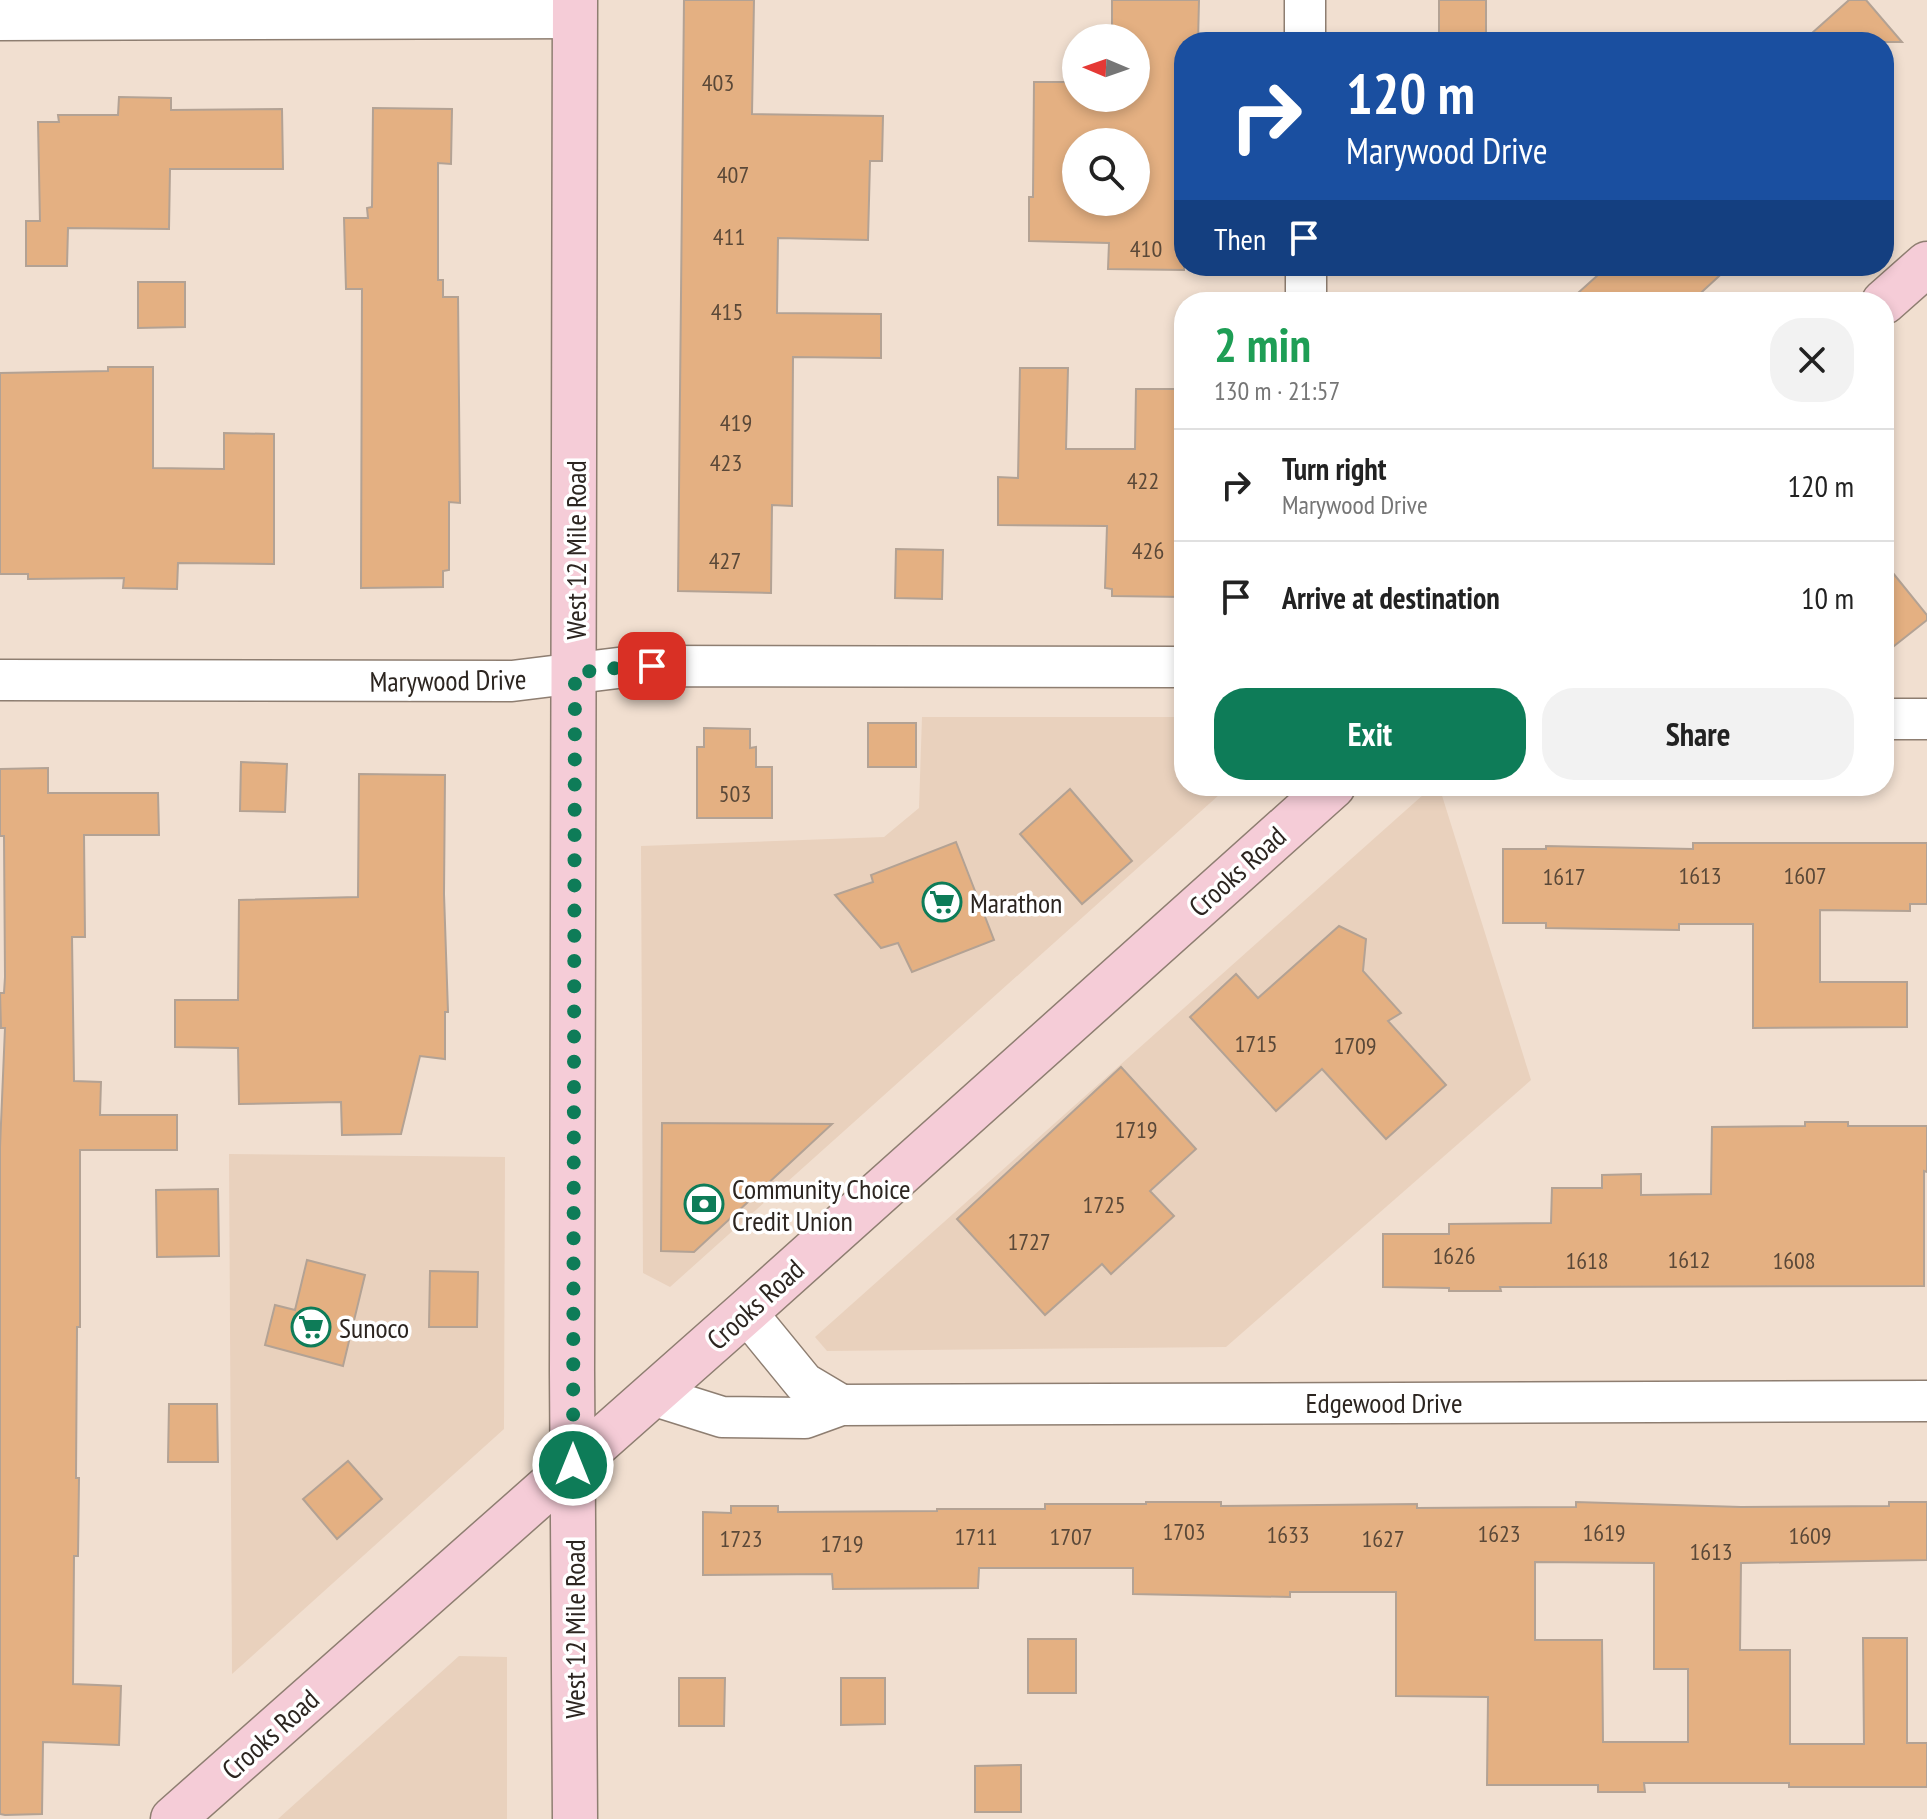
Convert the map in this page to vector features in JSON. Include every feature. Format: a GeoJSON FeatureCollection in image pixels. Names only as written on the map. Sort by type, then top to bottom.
{"type":"FeatureCollection","features":[{"type":"Feature","properties":{"kind":"main road","name":"West 12 Mile Road"},"geometry":{"type":"LineString","coordinates":[[575,9],[575,1819]]}},
{"type":"Feature","properties":{"kind":"main road"},"geometry":{"type":"LineString","coordinates":[[1894,293],[1927,264]]}},
{"type":"Feature","properties":{"kind":"main road","name":"Crooks Road"},"geometry":{"type":"LineString","coordinates":[[173,1819],[746,1312],[1322,796]]}},
{"type":"Feature","properties":{"kind":"street"},"geometry":{"type":"LineString","coordinates":[[1305,0],[1305,32]]}},
{"type":"Feature","properties":{"kind":"street"},"geometry":{"type":"LineString","coordinates":[[0,20],[575,9]]}},
{"type":"Feature","properties":{"kind":"street","name":"Marywood Drive"},"geometry":{"type":"LineString","coordinates":[[0,680],[472,682],[512,681],[634,666],[1174,667]]}},
{"type":"Feature","properties":{"kind":"street"},"geometry":{"type":"LineString","coordinates":[[1894,719],[1927,719]]}},
{"type":"Feature","properties":{"kind":"street"},"geometry":{"type":"LineString","coordinates":[[746,1312],[804,1383],[841,1405]]}},
{"type":"Feature","properties":{"kind":"street","name":"Edgewood Drive"},"geometry":{"type":"LineString","coordinates":[[652,1395],[722,1417],[805,1418],[841,1405],[1927,1401]]}},
{"type":"Feature","properties":{"kind":"shaded area"},"geometry":{"type":"Polygon","coordinates":[[[922,717],[1174,717],[1174,796],[1218,796],[670,1287],[643,1273],[641,846],[884,837],[919,808],[922,717]]]}},
{"type":"Feature","properties":{"kind":"shaded area"},"geometry":{"type":"Polygon","coordinates":[[[1422,796],[1442,796],[1531,1080],[1226,1347],[827,1351],[815,1337],[1422,796]]]}},
{"type":"Feature","properties":{"kind":"shaded area"},"geometry":{"type":"Polygon","coordinates":[[[229,1154],[505,1157],[504,1429],[232,1674],[229,1154]]]}},
{"type":"Feature","properties":{"kind":"shaded area"},"geometry":{"type":"Polygon","coordinates":[[[459,1656],[507,1657],[507,1819],[278,1819],[459,1656]]]}},
{"type":"Feature","properties":{"kind":"building"},"geometry":{"type":"Polygon","coordinates":[[[684,0],[754,0],[752,114],[883,116],[882,161],[870,161],[868,240],[778,238],[777,313],[881,314],[881,358],[793,357],[792,506],[772,505],[771,593],[678,591],[684,0]]]}},
{"type":"Feature","properties":{"kind":"building"},"geometry":{"type":"Polygon","coordinates":[[[1112,0],[1199,0],[1198,32],[1174,32],[1174,270],[1108,269],[1109,243],[1029,241],[1029,197],[1033,197],[1034,82],[1062,82],[1062,112],[1150,112],[1150,24],[1112,24],[1112,0]]]}},
{"type":"Feature","properties":{"kind":"building"},"geometry":{"type":"Polygon","coordinates":[[[1439,0],[1486,0],[1486,32],[1439,32],[1439,0]]]}},
{"type":"Feature","properties":{"kind":"building"},"geometry":{"type":"Polygon","coordinates":[[[1849,0],[1866,0],[1893,32],[1813,32],[1849,0]]]}},
{"type":"Feature","properties":{"kind":"building"},"geometry":{"type":"Polygon","coordinates":[[[119,97],[171,98],[171,110],[282,109],[283,169],[170,169],[169,229],[68,228],[67,266],[26,266],[26,221],[40,221],[38,122],[59,122],[58,115],[118,115],[119,97]]]}},
{"type":"Feature","properties":{"kind":"building"},"geometry":{"type":"Polygon","coordinates":[[[373,108],[452,109],[451,164],[438,163],[438,280],[443,280],[443,297],[458,297],[460,503],[449,502],[449,570],[443,571],[443,587],[361,588],[362,289],[346,289],[344,218],[368,218],[367,208],[372,207],[373,108]]]}},
{"type":"Feature","properties":{"kind":"building"},"geometry":{"type":"Polygon","coordinates":[[[1597,276],[1719,276],[1702,292],[1579,292],[1597,276]]]}},
{"type":"Feature","properties":{"kind":"building"},"geometry":{"type":"Polygon","coordinates":[[[138,282],[185,282],[185,327],[138,328],[138,282]]]}},
{"type":"Feature","properties":{"kind":"building"},"geometry":{"type":"Polygon","coordinates":[[[108,367],[153,367],[153,468],[224,469],[224,433],[274,434],[274,564],[178,563],[177,589],[123,588],[124,578],[28,579],[28,574],[0,574],[0,373],[108,371],[108,367]]]}},
{"type":"Feature","properties":{"kind":"building"},"geometry":{"type":"Polygon","coordinates":[[[1020,368],[1068,368],[1066,449],[1135,449],[1136,389],[1174,389],[1174,597],[1112,596],[1112,589],[1105,588],[1107,526],[998,525],[998,477],[1018,478],[1020,368]]]}},
{"type":"Feature","properties":{"kind":"building"},"geometry":{"type":"Polygon","coordinates":[[[896,549],[943,550],[942,599],[895,598],[896,549]]]}},
{"type":"Feature","properties":{"kind":"building"},"geometry":{"type":"Polygon","coordinates":[[[1894,574],[1927,615],[1927,620],[1894,646],[1894,574]]]}},
{"type":"Feature","properties":{"kind":"building"},"geometry":{"type":"Polygon","coordinates":[[[868,723],[916,723],[916,767],[868,767],[868,723]]]}},
{"type":"Feature","properties":{"kind":"building"},"geometry":{"type":"Polygon","coordinates":[[[704,728],[750,729],[750,748],[756,747],[756,767],[772,767],[772,818],[697,818],[697,747],[704,747],[704,728]]]}},
{"type":"Feature","properties":{"kind":"building"},"geometry":{"type":"Polygon","coordinates":[[[241,762],[287,764],[285,812],[240,811],[241,762]]]}},
{"type":"Feature","properties":{"kind":"building"},"geometry":{"type":"Polygon","coordinates":[[[48,768],[48,793],[158,793],[159,835],[84,835],[85,937],[72,937],[74,1081],[101,1082],[100,1115],[177,1115],[177,1150],[80,1150],[78,1556],[74,1556],[73,1684],[121,1686],[119,1745],[43,1742],[42,1814],[5,1815],[0,1814],[0,1147],[5,1028],[1,1028],[0,993],[4,993],[5,977],[0,769],[48,768]]]}},
{"type":"Feature","properties":{"kind":"building"},"geometry":{"type":"Polygon","coordinates":[[[359,774],[445,775],[444,894],[448,1012],[445,1012],[445,1059],[420,1056],[401,1134],[342,1135],[341,1102],[239,1104],[238,1048],[175,1047],[175,1000],[238,1000],[239,900],[358,897],[359,774]]]}},
{"type":"Feature","properties":{"kind":"building"},"geometry":{"type":"Polygon","coordinates":[[[1070,789],[1132,861],[1082,904],[1020,834],[1070,789]]]}},
{"type":"Feature","properties":{"kind":"building"},"geometry":{"type":"Polygon","coordinates":[[[956,842],[994,940],[912,972],[898,943],[881,948],[835,895],[873,882],[871,875],[956,842]]]}},
{"type":"Feature","properties":{"kind":"building"},"geometry":{"type":"Polygon","coordinates":[[[1693,843],[1927,843],[1927,904],[1910,904],[1910,911],[1820,910],[1820,982],[1907,982],[1907,1027],[1753,1028],[1753,924],[1679,924],[1679,930],[1546,928],[1546,923],[1503,923],[1503,849],[1546,849],[1546,846],[1693,849],[1693,843]]]}},
{"type":"Feature","properties":{"kind":"building"},"geometry":{"type":"Polygon","coordinates":[[[1339,926],[1366,939],[1363,971],[1401,1013],[1388,1021],[1446,1085],[1386,1139],[1322,1069],[1276,1111],[1190,1017],[1236,974],[1258,998],[1339,926]]]}},
{"type":"Feature","properties":{"kind":"building"},"geometry":{"type":"Polygon","coordinates":[[[1121,1067],[1196,1149],[1150,1191],[1174,1216],[1111,1274],[1102,1264],[1045,1315],[957,1219],[1121,1067]]]}},
{"type":"Feature","properties":{"kind":"building"},"geometry":{"type":"Polygon","coordinates":[[[1805,1122],[1848,1122],[1848,1126],[1927,1126],[1924,1286],[1500,1287],[1501,1291],[1383,1287],[1383,1234],[1449,1234],[1449,1224],[1551,1223],[1552,1188],[1602,1188],[1602,1175],[1641,1174],[1641,1195],[1711,1194],[1712,1127],[1805,1126],[1805,1122]]]}},
{"type":"Feature","properties":{"kind":"building","name":"Community Choice Credit Union"},"geometry":{"type":"Polygon","coordinates":[[[662,1123],[832,1124],[694,1252],[661,1251],[662,1123]]]}},
{"type":"Feature","properties":{"kind":"building"},"geometry":{"type":"Polygon","coordinates":[[[218,1189],[219,1256],[157,1257],[156,1190],[218,1189]]]}},
{"type":"Feature","properties":{"kind":"building","name":"Sunoco"},"geometry":{"type":"Polygon","coordinates":[[[307,1260],[365,1275],[343,1366],[265,1345],[275,1305],[295,1310],[307,1260]]]}},
{"type":"Feature","properties":{"kind":"building"},"geometry":{"type":"Polygon","coordinates":[[[430,1271],[478,1272],[477,1327],[429,1327],[430,1271]]]}},
{"type":"Feature","properties":{"kind":"building"},"geometry":{"type":"Polygon","coordinates":[[[169,1404],[217,1404],[218,1462],[168,1462],[169,1404]]]}},
{"type":"Feature","properties":{"kind":"building"},"geometry":{"type":"Polygon","coordinates":[[[348,1461],[382,1499],[337,1539],[303,1499],[348,1461]]]}},
{"type":"Feature","properties":{"kind":"building"},"geometry":{"type":"Polygon","coordinates":[[[1576,1502],[1741,1507],[1889,1506],[1889,1502],[1927,1502],[1927,1560],[1741,1563],[1740,1650],[1790,1650],[1790,1744],[1864,1744],[1863,1638],[1907,1638],[1907,1743],[1927,1743],[1927,1787],[1644,1783],[1645,1792],[1598,1792],[1598,1785],[1487,1785],[1488,1697],[1396,1696],[1396,1592],[1290,1592],[1290,1597],[1133,1594],[1133,1568],[979,1568],[978,1588],[833,1589],[832,1574],[703,1575],[703,1512],[731,1513],[731,1506],[778,1506],[778,1512],[1045,1509],[1045,1504],[1417,1504],[1417,1508],[1576,1507],[1576,1502]],[[1535,1562],[1535,1640],[1602,1640],[1603,1742],[1688,1742],[1688,1669],[1654,1669],[1654,1563],[1535,1562]]]}},
{"type":"Feature","properties":{"kind":"building"},"geometry":{"type":"Polygon","coordinates":[[[1028,1639],[1076,1639],[1076,1693],[1028,1693],[1028,1639]]]}},
{"type":"Feature","properties":{"kind":"building"},"geometry":{"type":"Polygon","coordinates":[[[679,1678],[725,1678],[724,1726],[679,1726],[679,1678]]]}},
{"type":"Feature","properties":{"kind":"building"},"geometry":{"type":"Polygon","coordinates":[[[841,1678],[885,1678],[885,1724],[841,1725],[841,1678]]]}},
{"type":"Feature","properties":{"kind":"building"},"geometry":{"type":"Polygon","coordinates":[[[1021,1765],[1021,1812],[975,1812],[975,1766],[1021,1765]]]}},
{"type":"Feature","properties":{"kind":"place","name":"Marathon"},"geometry":{"type":"Point","coordinates":[942,902]}},
{"type":"Feature","properties":{"kind":"place","name":"Community Choice Credit Union"},"geometry":{"type":"Point","coordinates":[704,1204]}},
{"type":"Feature","properties":{"kind":"place","name":"Sunoco"},"geometry":{"type":"Point","coordinates":[311,1327]}},
{"type":"Feature","properties":{"kind":"route"},"geometry":{"type":"LineString","coordinates":[[573,1465],[575,673],[652,666]]}}]}
